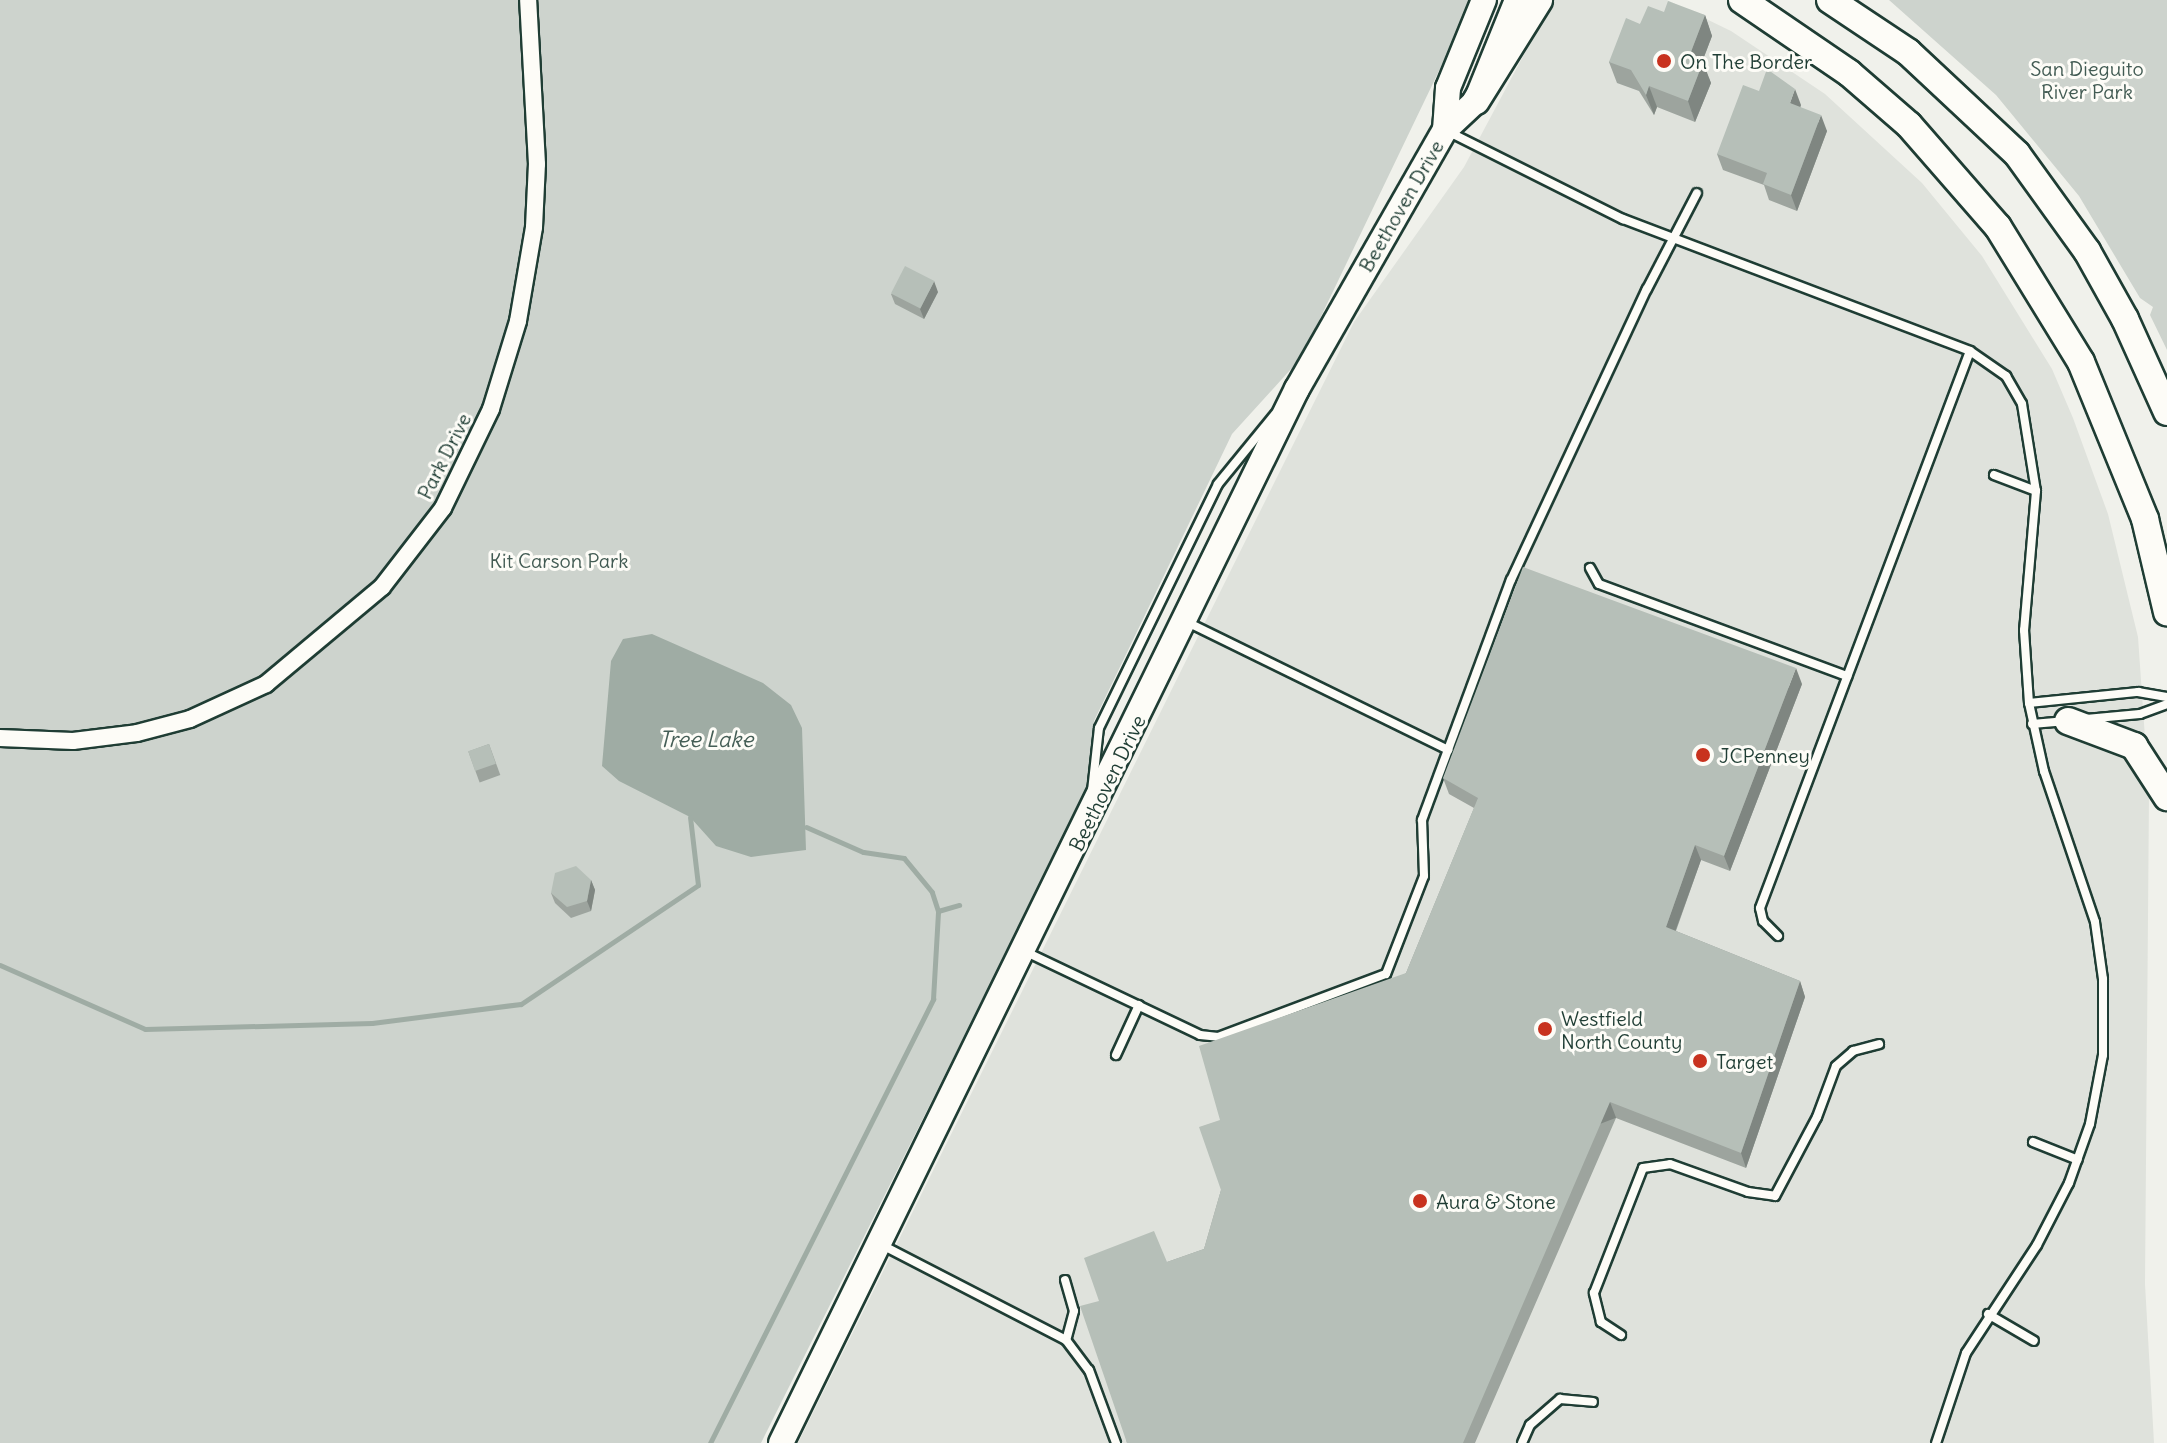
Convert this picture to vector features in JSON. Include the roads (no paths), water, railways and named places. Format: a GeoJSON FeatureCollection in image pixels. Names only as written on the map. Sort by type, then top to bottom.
{"type":"FeatureCollection","features":[{"type":"Feature","properties":{"kind":"main road","name":"Beethoven Drive"},"geometry":{"type":"LineString","coordinates":[[1445,130],[1448,88],[1484,0]]}},
{"type":"Feature","properties":{"kind":"main road","name":"Beethoven Drive"},"geometry":{"type":"LineString","coordinates":[[781,1443],[1187,622],[1297,389],[1445,130],[1476,101],[1517,0]]}},
{"type":"Feature","properties":{"kind":"main road"},"geometry":{"type":"LineString","coordinates":[[1476,101],[1539,0]]}},
{"type":"Feature","properties":{"kind":"main road"},"geometry":{"type":"LineString","coordinates":[[1742,0],[1849,73],[1909,125],[1998,227],[2081,362],[2145,519],[2167,612]]}},
{"type":"Feature","properties":{"kind":"main road"},"geometry":{"type":"LineString","coordinates":[[1830,0],[1908,52],[2017,154],[2087,251],[2167,412]]}},
{"type":"Feature","properties":{"kind":"main road"},"geometry":{"type":"LineString","coordinates":[[2068,721],[2134,746],[2167,797]]}},
{"type":"Feature","properties":{"kind":"street","name":"Park Drive"},"geometry":{"type":"LineString","coordinates":[[0,738],[73,741],[137,733],[200,715],[266,684],[382,587],[443,508],[491,409],[518,321],[534,227],[537,164],[528,0]]}},
{"type":"Feature","properties":{"kind":"lane"},"geometry":{"type":"LineString","coordinates":[[1445,130],[1593,205],[1970,351],[1996,367],[2019,396],[2030,437],[2036,491],[2025,598],[2029,703],[2032,724],[2086,887],[2100,953],[2103,1055],[2078,1160],[2050,1224],[1988,1314],[1954,1381],[1936,1443]]}},
{"type":"Feature","properties":{"kind":"lane"},"geometry":{"type":"LineString","coordinates":[[1023,950],[1200,1035],[1218,1037],[1380,979],[1392,964],[1424,876],[1422,820],[1511,580],[1673,237],[1697,193]]}},
{"type":"Feature","properties":{"kind":"lane"},"geometry":{"type":"LineString","coordinates":[[1778,936],[1763,921],[1760,908],[1970,351]]}},
{"type":"Feature","properties":{"kind":"lane"},"geometry":{"type":"LineString","coordinates":[[1091,817],[1099,728],[1218,484],[1297,389]]}},
{"type":"Feature","properties":{"kind":"lane"},"geometry":{"type":"LineString","coordinates":[[1994,475],[2036,491]]}},
{"type":"Feature","properties":{"kind":"lane"},"geometry":{"type":"LineString","coordinates":[[1590,568],[1599,584],[1847,676]]}},
{"type":"Feature","properties":{"kind":"lane"},"geometry":{"type":"LineString","coordinates":[[1187,622],[1448,750]]}},
{"type":"Feature","properties":{"kind":"lane"},"geometry":{"type":"LineString","coordinates":[[2029,703],[2138,692],[2167,697]]}},
{"type":"Feature","properties":{"kind":"lane"},"geometry":{"type":"LineString","coordinates":[[2032,724],[2140,714],[2167,704]]}},
{"type":"Feature","properties":{"kind":"lane"},"geometry":{"type":"LineString","coordinates":[[1116,1055],[1139,1005]]}},
{"type":"Feature","properties":{"kind":"lane"},"geometry":{"type":"LineString","coordinates":[[1621,1335],[1601,1322],[1594,1293],[1643,1168],[1670,1164],[1748,1192],[1775,1196],[1817,1117],[1836,1066],[1853,1051],[1879,1044]]}},
{"type":"Feature","properties":{"kind":"lane"},"geometry":{"type":"LineString","coordinates":[[2033,1142],[2078,1160]]}},
{"type":"Feature","properties":{"kind":"lane"},"geometry":{"type":"LineString","coordinates":[[879,1244],[1066,1340],[1089,1370],[1116,1443]]}},
{"type":"Feature","properties":{"kind":"lane"},"geometry":{"type":"LineString","coordinates":[[1065,1280],[1074,1311],[1066,1340]]}},
{"type":"Feature","properties":{"kind":"lane"},"geometry":{"type":"LineString","coordinates":[[1988,1314],[2034,1341]]}},
{"type":"Feature","properties":{"kind":"lane"},"geometry":{"type":"LineString","coordinates":[[1522,1443],[1530,1425],[1560,1399],[1593,1402]]}},
{"type":"Feature","properties":{"kind":"water","name":"Tree Lake"},"geometry":{"type":"Polygon","coordinates":[[[652,634],[763,683],[791,705],[802,728],[806,850],[751,857],[716,846],[690,817],[619,781],[602,766],[611,661],[623,639],[652,634]]]}},
{"type":"Feature","properties":{"kind":"waterway"},"geometry":{"type":"LineString","coordinates":[[0,965],[145,1029],[372,1023],[521,1004],[698,885],[690,817]]}},
{"type":"Feature","properties":{"kind":"waterway"},"geometry":{"type":"LineString","coordinates":[[710,1443],[933,999],[938,911],[932,892],[904,858],[863,852],[806,827]]}},
{"type":"Feature","properties":{"kind":"waterway"},"geometry":{"type":"LineString","coordinates":[[938,911],[959,905]]}},
{"type":"Feature","properties":{"kind":"place","name":"On The Border"},"geometry":{"type":"Point","coordinates":[1664,61]}},
{"type":"Feature","properties":{"kind":"place","name":"JCPenney"},"geometry":{"type":"Point","coordinates":[1703,755]}},
{"type":"Feature","properties":{"kind":"place","name":"Westfield North County"},"geometry":{"type":"Point","coordinates":[1545,1029]}},
{"type":"Feature","properties":{"kind":"place","name":"Target"},"geometry":{"type":"Point","coordinates":[1700,1061]}},
{"type":"Feature","properties":{"kind":"place","name":"Aura & Stone"},"geometry":{"type":"Point","coordinates":[1420,1201]}},
{"type":"Feature","properties":{"kind":"park label","name":"San Dieguito River Park"},"geometry":{"type":"Point","coordinates":[2087,80]}},
{"type":"Feature","properties":{"kind":"park label","name":"Kit Carson Park"},"geometry":{"type":"Point","coordinates":[559,560]}}]}
